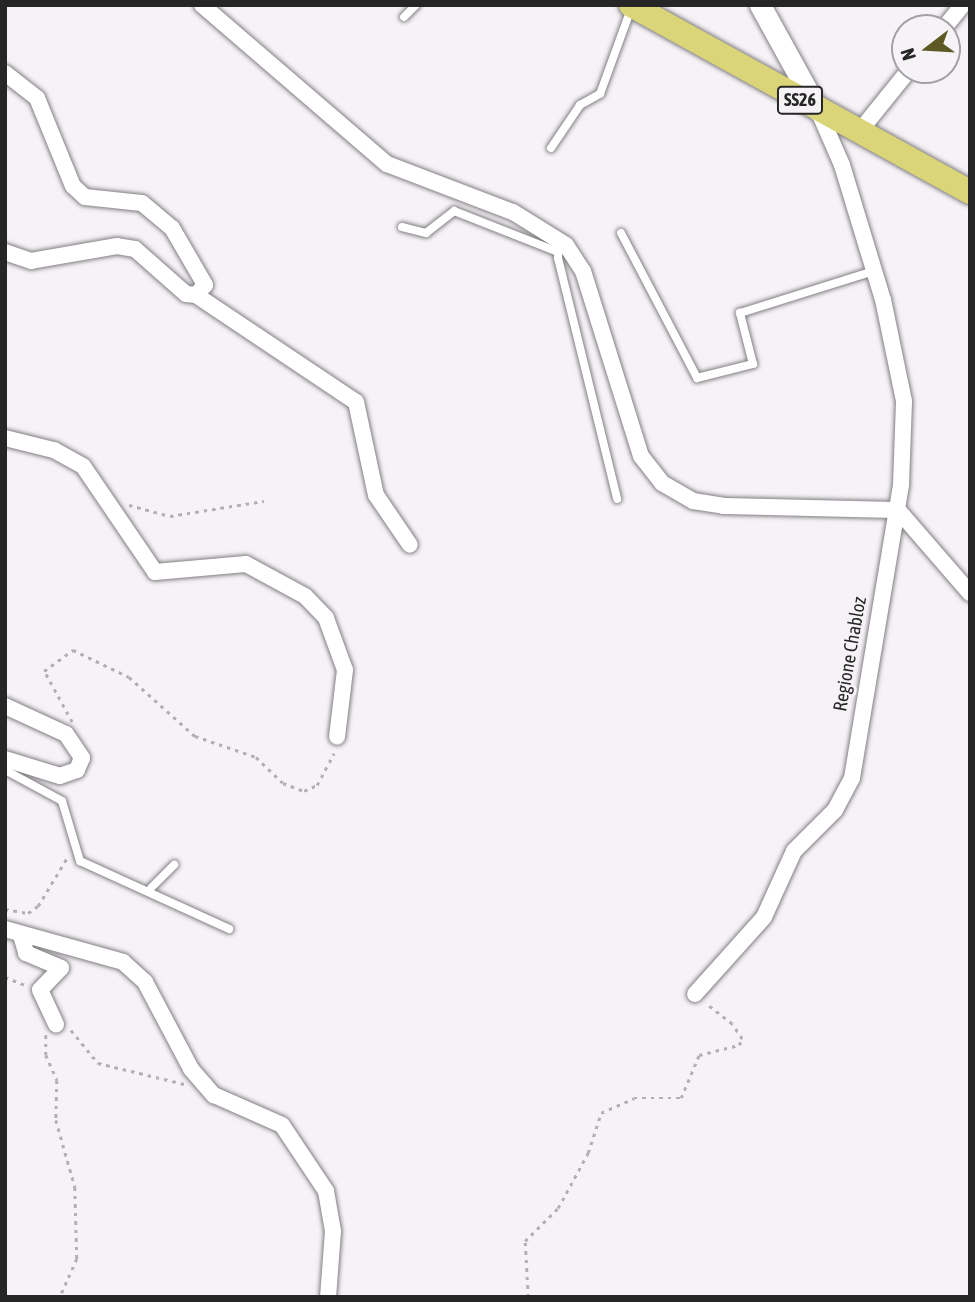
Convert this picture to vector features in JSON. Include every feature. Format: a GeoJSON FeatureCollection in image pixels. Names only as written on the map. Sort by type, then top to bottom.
{"type":"FeatureCollection","features":[{"type":"Feature","properties":{"kind":"main road","name":"SS26"},"geometry":{"type":"LineString","coordinates":[[632,5],[970,192]]}},
{"type":"Feature","properties":{"kind":"street"},"geometry":{"type":"LineString","coordinates":[[202,5],[387,164],[513,212],[559,246],[583,271],[641,456],[662,483],[693,501],[723,506],[898,510],[970,593]]}},
{"type":"Feature","properties":{"kind":"street"},"geometry":{"type":"LineString","coordinates":[[764,12],[818,110]]}},
{"type":"Feature","properties":{"kind":"street"},"geometry":{"type":"LineString","coordinates":[[5,73],[37,98],[73,186],[85,197],[142,203],[172,228],[198,262],[205,285],[196,295]]}},
{"type":"Feature","properties":{"kind":"street"},"geometry":{"type":"LineString","coordinates":[[859,131],[898,84]]}},
{"type":"Feature","properties":{"kind":"street","name":"Regione Chabloz"},"geometry":{"type":"LineString","coordinates":[[695,993],[764,917],[794,851],[835,810],[848,786],[898,510],[904,401],[874,271],[842,165],[818,110]]}},
{"type":"Feature","properties":{"kind":"street"},"geometry":{"type":"LineString","coordinates":[[5,252],[31,261],[93,247],[135,249],[186,295],[196,295],[356,402],[376,495],[410,545]]}},
{"type":"Feature","properties":{"kind":"street"},"geometry":{"type":"LineString","coordinates":[[5,438],[54,450],[83,466],[110,498],[155,572],[246,564],[312,603],[338,642],[345,670],[337,737]]}},
{"type":"Feature","properties":{"kind":"street"},"geometry":{"type":"LineString","coordinates":[[5,706],[66,734],[81,752],[72,774],[6,763]]}},
{"type":"Feature","properties":{"kind":"street"},"geometry":{"type":"LineString","coordinates":[[13,932],[26,953],[61,968],[40,990],[56,1025]]}},
{"type":"Feature","properties":{"kind":"street"},"geometry":{"type":"LineString","coordinates":[[13,932],[122,962],[145,982],[202,1082],[214,1096],[282,1125],[304,1150],[326,1191],[333,1231],[328,1297]]}},
{"type":"Feature","properties":{"kind":"lane"},"geometry":{"type":"LineString","coordinates":[[404,17],[416,5]]}},
{"type":"Feature","properties":{"kind":"lane"},"geometry":{"type":"LineString","coordinates":[[551,148],[580,105],[600,94],[632,5]]}},
{"type":"Feature","properties":{"kind":"lane"},"geometry":{"type":"LineString","coordinates":[[402,227],[426,233],[454,211],[559,246],[617,499]]}},
{"type":"Feature","properties":{"kind":"lane"},"geometry":{"type":"LineString","coordinates":[[621,233],[697,379],[753,364],[740,313],[874,271]]}},
{"type":"Feature","properties":{"kind":"lane"},"geometry":{"type":"LineString","coordinates":[[6,763],[62,800],[80,860],[151,888],[229,929]]}},
{"type":"Feature","properties":{"kind":"lane"},"geometry":{"type":"LineString","coordinates":[[151,888],[174,865]]}},
{"type":"Feature","properties":{"kind":"path"},"geometry":{"type":"LineString","coordinates":[[110,498],[170,516],[264,501]]}},
{"type":"Feature","properties":{"kind":"path"},"geometry":{"type":"LineString","coordinates":[[66,734],[71,713],[44,671],[73,650],[130,677],[195,736],[256,757],[275,778],[304,791],[322,780],[337,737]]}},
{"type":"Feature","properties":{"kind":"path"},"geometry":{"type":"LineString","coordinates":[[5,909],[28,913],[38,906],[75,844]]}},
{"type":"Feature","properties":{"kind":"path"},"geometry":{"type":"LineString","coordinates":[[5,977],[40,990]]}},
{"type":"Feature","properties":{"kind":"path"},"geometry":{"type":"LineString","coordinates":[[528,1297],[524,1241],[558,1208],[601,1113],[634,1098],[681,1098],[699,1055],[740,1045],[732,1024],[695,993]]}},
{"type":"Feature","properties":{"kind":"path"},"geometry":{"type":"LineString","coordinates":[[60,1297],[75,1276],[78,1245],[74,1180],[56,1120],[57,1080],[46,1055],[46,1035],[56,1025],[79,1036],[99,1063],[182,1084],[202,1082]]}}]}
